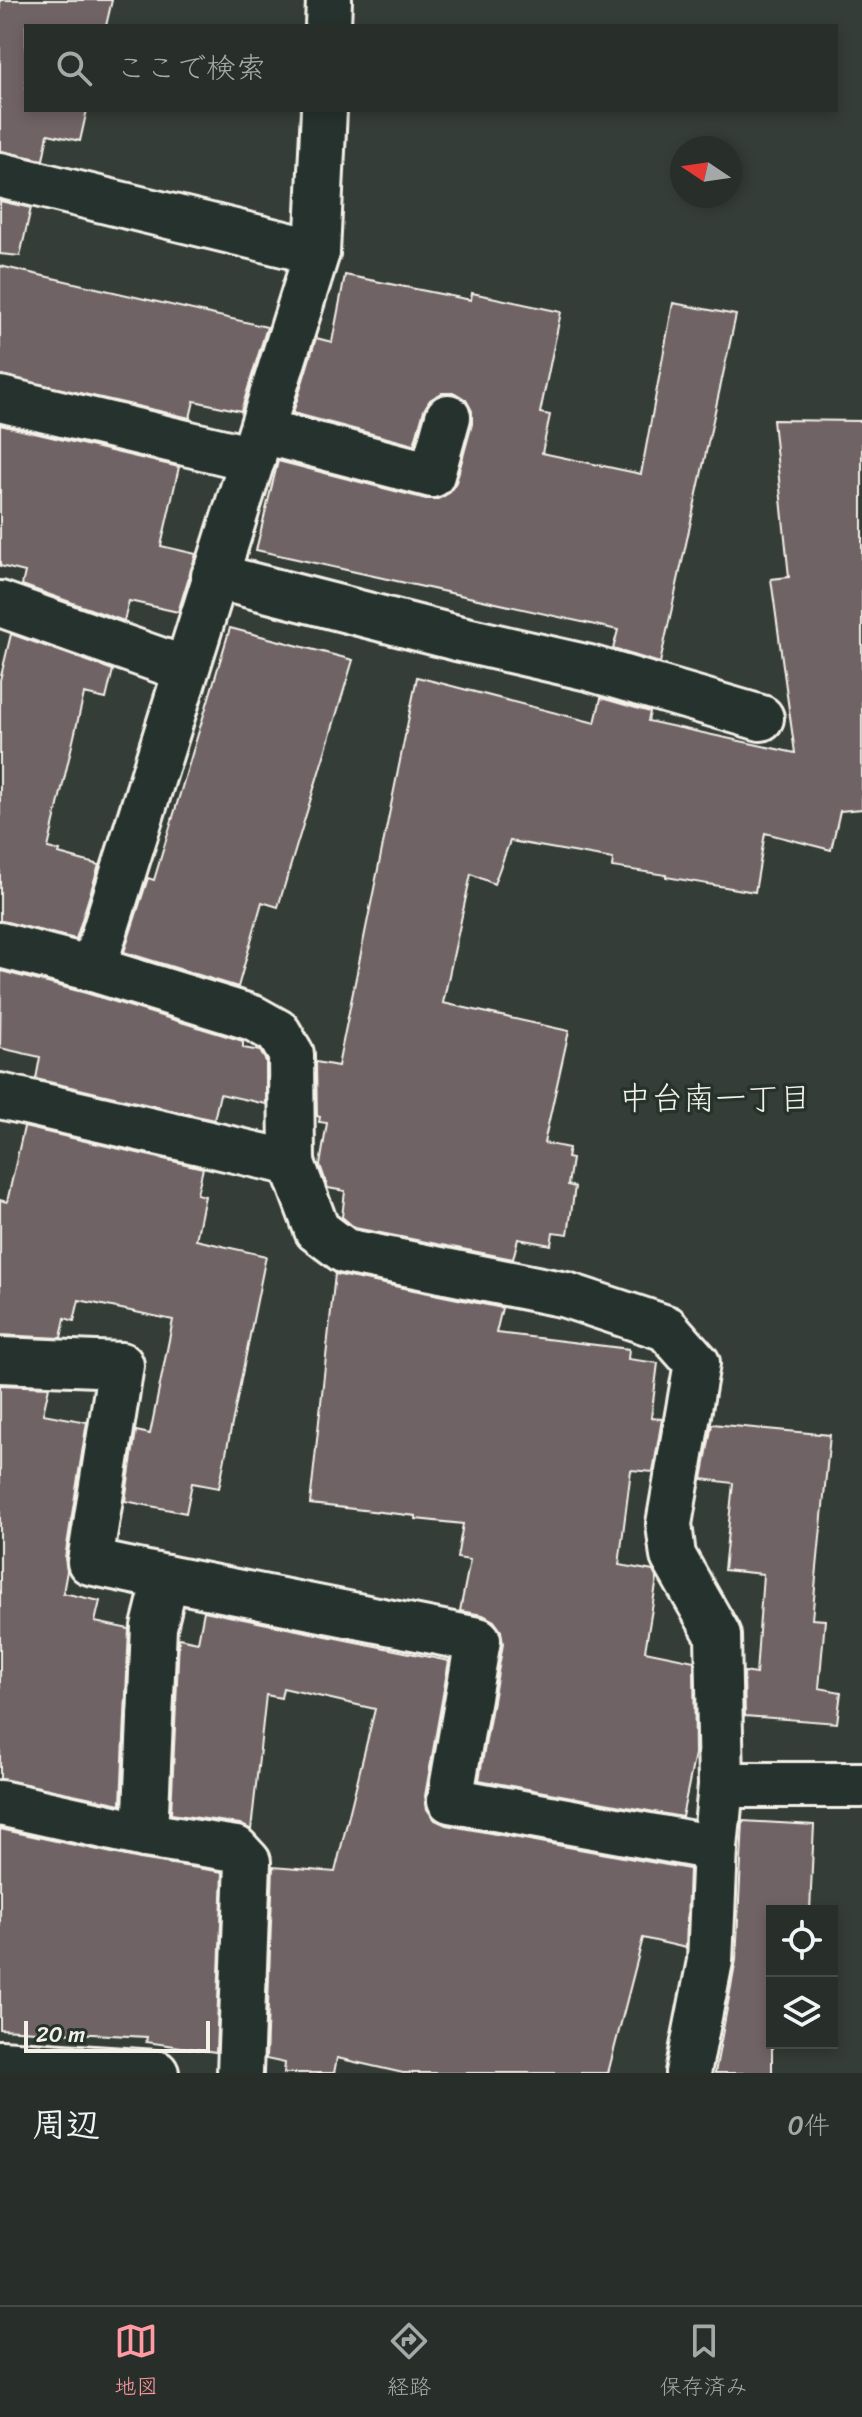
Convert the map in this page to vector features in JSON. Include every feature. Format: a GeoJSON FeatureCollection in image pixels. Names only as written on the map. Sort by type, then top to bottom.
{"type":"FeatureCollection","features":[{"type":"Feature","properties":{"kind":"street"},"geometry":{"type":"LineString","coordinates":[[328,24],[329,0]]}},
{"type":"Feature","properties":{"kind":"street"},"geometry":{"type":"LineString","coordinates":[[93,969],[317,252],[324,112]]}},
{"type":"Feature","properties":{"kind":"street"},"geometry":{"type":"LineString","coordinates":[[0,175],[317,252]]}},
{"type":"Feature","properties":{"kind":"street"},"geometry":{"type":"LineString","coordinates":[[0,399],[432,475],[448,417]]}},
{"type":"Feature","properties":{"kind":"street"},"geometry":{"type":"LineString","coordinates":[[214,576],[589,668],[761,718]]}},
{"type":"Feature","properties":{"kind":"street"},"geometry":{"type":"LineString","coordinates":[[0,604],[185,669]]}},
{"type":"Feature","properties":{"kind":"street"},"geometry":{"type":"LineString","coordinates":[[0,945],[93,969],[253,1018],[278,1032],[291,1054],[292,1163],[317,1230],[345,1251],[566,1295],[666,1328],[697,1363],[669,1524],[673,1556],[718,1635],[721,1785],[710,1961],[688,2073]]}},
{"type":"Feature","properties":{"kind":"street"},"geometry":{"type":"LineString","coordinates":[[0,1096],[292,1163]]}},
{"type":"Feature","properties":{"kind":"street"},"geometry":{"type":"LineString","coordinates":[[0,1360],[121,1365],[90,1562],[478,1640],[450,1800],[715,1848]]}},
{"type":"Feature","properties":{"kind":"street"},"geometry":{"type":"LineString","coordinates":[[145,1835],[154,1627],[166,1578]]}},
{"type":"Feature","properties":{"kind":"street"},"geometry":{"type":"LineString","coordinates":[[721,1785],[862,1785]]}},
{"type":"Feature","properties":{"kind":"street"},"geometry":{"type":"LineString","coordinates":[[0,1803],[145,1835],[236,1849],[248,1862],[240,2073]]}},
{"type":"Feature","properties":{"kind":"street"},"geometry":{"type":"LineString","coordinates":[[0,2063],[156,2073]]}},
{"type":"Feature","properties":{"kind":"building"},"geometry":{"type":"Polygon","coordinates":[[[0,0],[112,0],[106,24],[24,24],[24,112],[87,112],[80,141],[48,134],[43,160],[0,151],[0,0]]]}},
{"type":"Feature","properties":{"kind":"building"},"geometry":{"type":"Polygon","coordinates":[[[0,201],[31,208],[20,256],[0,254],[0,201]]]}},
{"type":"Feature","properties":{"kind":"building"},"geometry":{"type":"Polygon","coordinates":[[[0,266],[267,327],[241,411],[194,401],[190,418],[0,375],[0,266]]]}},
{"type":"Feature","properties":{"kind":"building"},"geometry":{"type":"Polygon","coordinates":[[[345,275],[471,300],[472,293],[561,312],[540,413],[550,415],[542,453],[641,474],[673,303],[736,315],[660,663],[613,649],[618,630],[256,550],[278,461],[426,499],[438,499],[449,493],[456,482],[472,424],[472,411],[466,400],[455,393],[442,393],[430,400],[414,445],[293,413],[316,338],[332,342],[345,275]]]}},
{"type":"Feature","properties":{"kind":"building"},"geometry":{"type":"Polygon","coordinates":[[[773,420],[862,421],[862,809],[840,811],[831,850],[765,833],[755,892],[612,867],[613,859],[510,841],[494,884],[471,874],[443,1003],[569,1031],[544,1143],[569,1148],[567,1158],[572,1159],[568,1185],[575,1187],[568,1234],[553,1232],[551,1245],[518,1239],[513,1259],[355,1228],[342,1217],[345,1191],[328,1188],[320,1165],[327,1123],[319,1122],[320,1117],[317,1116],[316,1062],[338,1066],[417,677],[595,723],[601,698],[650,712],[648,721],[795,753],[771,579],[789,577],[773,420]]]}},
{"type":"Feature","properties":{"kind":"building"},"geometry":{"type":"Polygon","coordinates":[[[0,425],[179,467],[161,546],[196,554],[178,612],[129,601],[124,621],[22,585],[25,572],[0,566],[0,425]]]}},
{"type":"Feature","properties":{"kind":"building"},"geometry":{"type":"Polygon","coordinates":[[[230,628],[353,660],[278,907],[262,902],[238,987],[124,952],[148,878],[154,880],[230,628]]]}},
{"type":"Feature","properties":{"kind":"building"},"geometry":{"type":"Polygon","coordinates":[[[11,634],[113,670],[106,699],[84,694],[48,848],[99,865],[76,939],[0,921],[0,680],[11,634]]]}},
{"type":"Feature","properties":{"kind":"building"},"geometry":{"type":"Polygon","coordinates":[[[1,971],[86,993],[243,1041],[243,1048],[260,1051],[266,1061],[266,1104],[220,1094],[214,1120],[36,1079],[40,1057],[0,1048],[1,971]]]}},
{"type":"Feature","properties":{"kind":"building"},"geometry":{"type":"Polygon","coordinates":[[[24,1127],[203,1168],[197,1194],[205,1196],[196,1240],[266,1256],[219,1488],[192,1483],[186,1513],[125,1501],[136,1431],[150,1434],[173,1320],[79,1300],[74,1321],[65,1318],[61,1338],[0,1335],[0,1200],[7,1202],[24,1127]]]}},
{"type":"Feature","properties":{"kind":"building"},"geometry":{"type":"Polygon","coordinates":[[[335,1274],[502,1308],[496,1333],[629,1349],[628,1359],[658,1363],[651,1418],[662,1419],[653,1472],[631,1470],[619,1565],[653,1571],[657,1579],[645,1651],[694,1661],[695,1754],[682,1817],[479,1780],[503,1644],[501,1631],[494,1621],[483,1615],[460,1611],[470,1560],[457,1558],[463,1524],[310,1504],[335,1274]]]}},
{"type":"Feature","properties":{"kind":"building"},"geometry":{"type":"Polygon","coordinates":[[[0,1385],[49,1387],[43,1414],[87,1422],[65,1558],[67,1571],[63,1593],[100,1601],[95,1622],[129,1629],[121,1804],[0,1779],[0,1385]]]}},
{"type":"Feature","properties":{"kind":"building"},"geometry":{"type":"Polygon","coordinates":[[[712,1424],[830,1435],[812,1619],[825,1620],[819,1688],[841,1692],[837,1723],[745,1716],[744,1672],[756,1674],[763,1574],[724,1570],[733,1483],[702,1479],[712,1424]]]}},
{"type":"Feature","properties":{"kind":"building"},"geometry":{"type":"Polygon","coordinates":[[[204,1611],[449,1661],[425,1796],[427,1809],[435,1820],[446,1825],[689,1869],[686,1948],[643,1938],[608,2073],[403,2073],[337,2058],[334,2073],[284,2073],[285,2063],[266,2059],[273,1867],[335,1872],[375,1709],[283,1688],[281,1698],[266,1695],[251,1830],[240,1824],[171,1814],[179,1638],[198,1642],[204,1611]]]}},
{"type":"Feature","properties":{"kind":"building"},"geometry":{"type":"Polygon","coordinates":[[[743,1821],[814,1825],[810,1905],[766,1905],[766,2049],[772,2049],[772,2073],[715,2073],[736,1960],[743,1821]]]}},
{"type":"Feature","properties":{"kind":"building"},"geometry":{"type":"Polygon","coordinates":[[[0,1829],[140,1859],[223,1872],[216,2052],[146,2042],[147,2037],[0,2029],[0,1829]]]}},
{"type":"Feature","properties":{"kind":"district","name":"中台南一丁目"},"geometry":{"type":"Point","coordinates":[715,1098]}}]}
